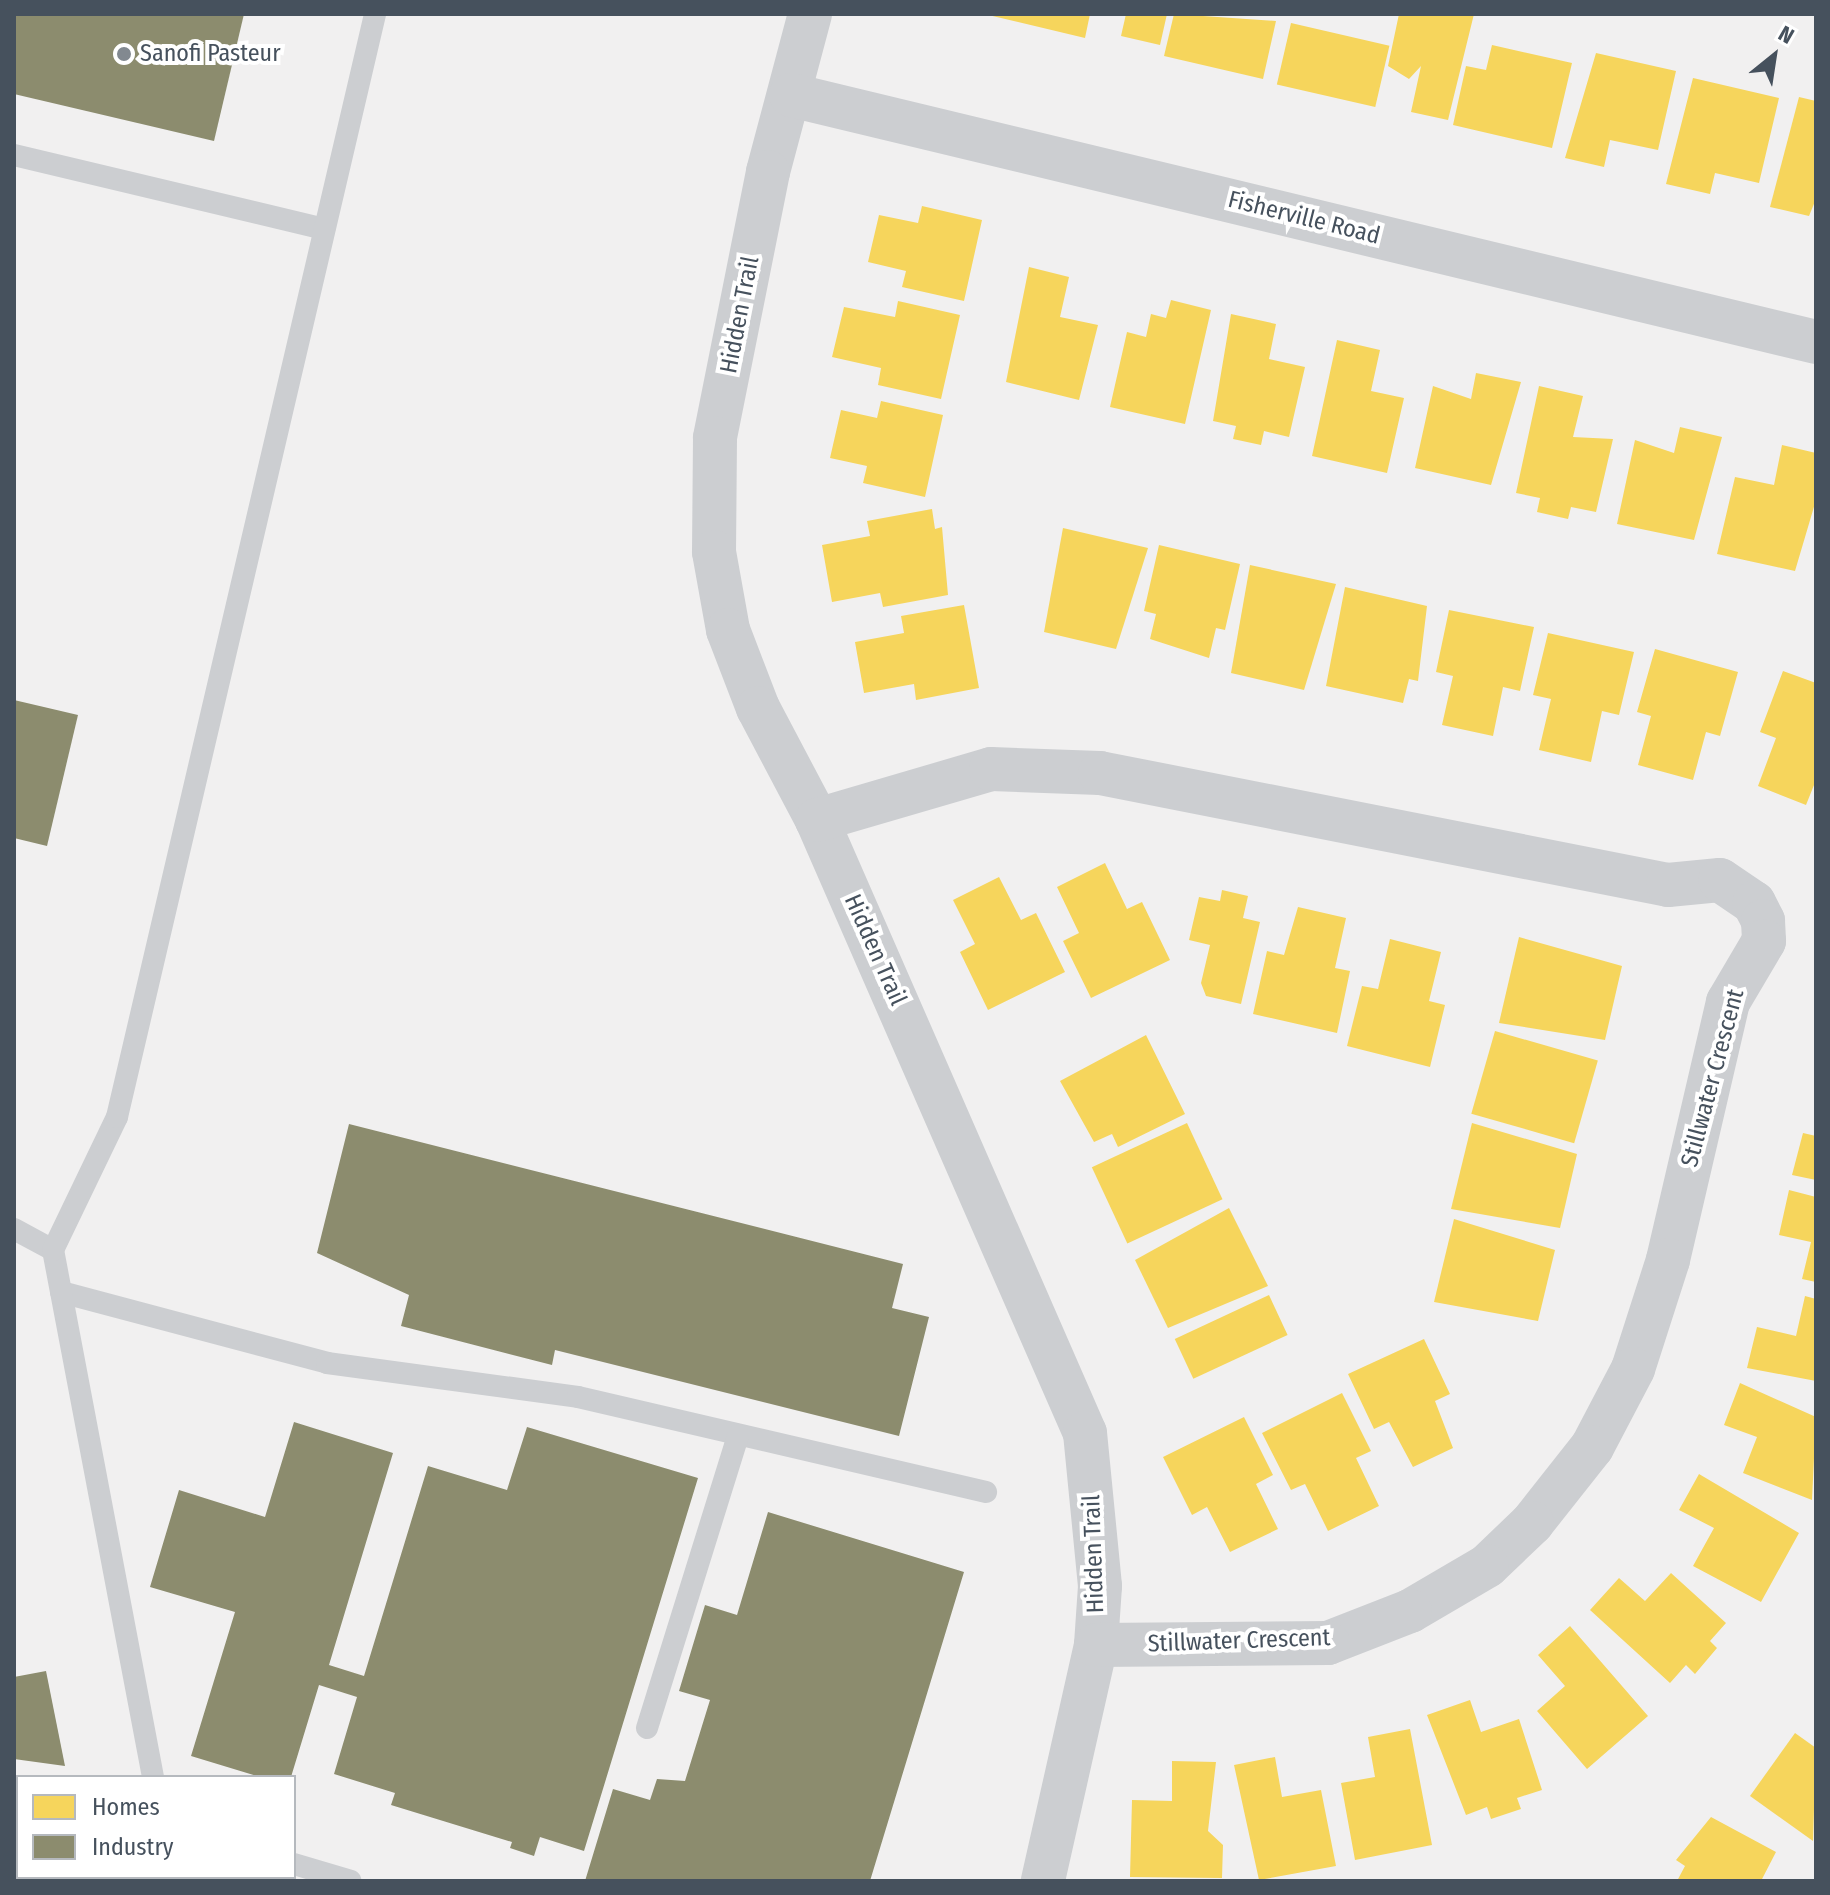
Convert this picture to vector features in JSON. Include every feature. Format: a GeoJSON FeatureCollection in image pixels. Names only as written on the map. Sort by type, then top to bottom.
{"type":"FeatureCollection","features":[{"type":"Feature","properties":{"kind":"street","name":"Hidden Trail"},"geometry":{"type":"LineString","coordinates":[[810,14],[791,95],[768,172],[715,438],[711,520],[728,630],[758,708],[817,820],[1085,1433],[1100,1586],[1096,1645],[1043,1881]]}},
{"type":"Feature","properties":{"kind":"street","name":"Fisherville Road"},"geometry":{"type":"LineString","coordinates":[[791,95],[1816,342]]}},
{"type":"Feature","properties":{"kind":"street","name":"Stillwater Crescent"},"geometry":{"type":"LineString","coordinates":[[817,820],[991,769],[1100,773],[1668,885],[1720,880],[1754,903],[1763,921],[1764,941],[1728,1002],[1668,1260],[1633,1369],[1592,1447],[1532,1523],[1474,1574],[1410,1611],[1328,1643],[1096,1645]]}},
{"type":"Feature","properties":{"kind":"lane"},"geometry":{"type":"LineString","coordinates":[[153,1775],[53,1250],[117,1117],[375,14]]}},
{"type":"Feature","properties":{"kind":"lane"},"geometry":{"type":"LineString","coordinates":[[14,155],[324,229]]}},
{"type":"Feature","properties":{"kind":"lane"},"geometry":{"type":"LineString","coordinates":[[14,1229],[53,1250]]}},
{"type":"Feature","properties":{"kind":"lane"},"geometry":{"type":"LineString","coordinates":[[61,1292],[327,1363],[578,1397],[986,1492]]}},
{"type":"Feature","properties":{"kind":"lane"},"geometry":{"type":"LineString","coordinates":[[647,1728],[738,1435]]}},
{"type":"Feature","properties":{"kind":"lane"},"geometry":{"type":"LineString","coordinates":[[296,1865],[351,1881]]}},
{"type":"Feature","properties":{"kind":"building: Homes"},"geometry":{"type":"Polygon","coordinates":[[[984,14],[1090,14],[1085,38],[984,14]]]}},
{"type":"Feature","properties":{"kind":"building: Homes"},"geometry":{"type":"Polygon","coordinates":[[[1126,14],[1167,14],[1160,45],[1121,36],[1126,14]]]}},
{"type":"Feature","properties":{"kind":"building: Homes"},"geometry":{"type":"Polygon","coordinates":[[[1174,14],[1276,21],[1263,79],[1164,56],[1174,14]]]}},
{"type":"Feature","properties":{"kind":"building: Homes"},"geometry":{"type":"Polygon","coordinates":[[[1399,14],[1474,14],[1448,120],[1411,112],[1421,66],[1409,79],[1388,66],[1399,14]]]}},
{"type":"Feature","properties":{"kind":"building: Homes"},"geometry":{"type":"Polygon","coordinates":[[[1291,23],[1389,46],[1375,107],[1277,84],[1291,23]]]}},
{"type":"Feature","properties":{"kind":"building: Homes"},"geometry":{"type":"Polygon","coordinates":[[[1492,45],[1572,63],[1552,148],[1453,125],[1466,66],[1486,70],[1492,45]]]}},
{"type":"Feature","properties":{"kind":"building: Homes"},"geometry":{"type":"Polygon","coordinates":[[[1596,53],[1676,71],[1658,150],[1610,140],[1604,167],[1565,158],[1596,53]]]}},
{"type":"Feature","properties":{"kind":"building: Homes"},"geometry":{"type":"Polygon","coordinates":[[[1693,78],[1779,98],[1759,183],[1715,173],[1710,194],[1666,184],[1693,78]]]}},
{"type":"Feature","properties":{"kind":"building: Homes"},"geometry":{"type":"Polygon","coordinates":[[[1799,97],[1816,101],[1816,199],[1809,216],[1770,207],[1799,97]]]}},
{"type":"Feature","properties":{"kind":"building: Homes"},"geometry":{"type":"Polygon","coordinates":[[[922,206],[982,220],[964,301],[902,287],[906,271],[868,262],[879,215],[918,223],[922,206]]]}},
{"type":"Feature","properties":{"kind":"building: Homes"},"geometry":{"type":"Polygon","coordinates":[[[1029,267],[1069,277],[1060,317],[1098,325],[1079,400],[1006,382],[1029,267]]]}},
{"type":"Feature","properties":{"kind":"building: Homes"},"geometry":{"type":"Polygon","coordinates":[[[1171,300],[1211,310],[1185,424],[1110,407],[1127,332],[1146,337],[1151,314],[1166,318],[1171,300]]]}},
{"type":"Feature","properties":{"kind":"building: Homes"},"geometry":{"type":"Polygon","coordinates":[[[898,301],[960,315],[941,399],[878,385],[881,368],[832,357],[844,307],[895,317],[898,301]]]}},
{"type":"Feature","properties":{"kind":"building: Homes"},"geometry":{"type":"Polygon","coordinates":[[[1231,314],[1276,324],[1269,359],[1305,367],[1289,437],[1264,431],[1261,445],[1233,439],[1236,426],[1213,421],[1231,314]]]}},
{"type":"Feature","properties":{"kind":"building: Homes"},"geometry":{"type":"Polygon","coordinates":[[[1337,340],[1380,350],[1371,391],[1404,398],[1387,473],[1312,456],[1337,340]]]}},
{"type":"Feature","properties":{"kind":"building: Homes"},"geometry":{"type":"Polygon","coordinates":[[[1476,373],[1521,382],[1491,485],[1415,468],[1433,386],[1471,399],[1476,373]]]}},
{"type":"Feature","properties":{"kind":"building: Homes"},"geometry":{"type":"Polygon","coordinates":[[[1539,386],[1583,396],[1573,437],[1613,439],[1596,512],[1571,507],[1568,519],[1537,512],[1540,498],[1516,493],[1539,386]]]}},
{"type":"Feature","properties":{"kind":"building: Homes"},"geometry":{"type":"Polygon","coordinates":[[[881,401],[943,415],[925,497],[863,483],[867,466],[830,458],[841,410],[877,418],[881,401]]]}},
{"type":"Feature","properties":{"kind":"building: Homes"},"geometry":{"type":"Polygon","coordinates":[[[1680,427],[1722,437],[1694,540],[1617,524],[1635,440],[1674,453],[1680,427]]]}},
{"type":"Feature","properties":{"kind":"building: Homes"},"geometry":{"type":"Polygon","coordinates":[[[1782,445],[1816,453],[1816,500],[1795,571],[1717,554],[1735,477],[1774,485],[1782,445]]]}},
{"type":"Feature","properties":{"kind":"building: Homes"},"geometry":{"type":"Polygon","coordinates":[[[932,509],[935,529],[942,527],[948,595],[883,607],[880,593],[832,602],[822,545],[870,536],[867,521],[932,509]]]}},
{"type":"Feature","properties":{"kind":"building: Homes"},"geometry":{"type":"Polygon","coordinates":[[[1063,528],[1148,548],[1116,649],[1044,632],[1063,528]]]}},
{"type":"Feature","properties":{"kind":"building: Homes"},"geometry":{"type":"Polygon","coordinates":[[[1159,545],[1240,564],[1225,630],[1216,628],[1209,658],[1150,639],[1156,614],[1144,611],[1159,545]]]}},
{"type":"Feature","properties":{"kind":"building: Homes"},"geometry":{"type":"Polygon","coordinates":[[[1250,565],[1336,584],[1304,690],[1231,673],[1250,565]]]}},
{"type":"Feature","properties":{"kind":"building: Homes"},"geometry":{"type":"Polygon","coordinates":[[[1345,587],[1427,606],[1418,681],[1409,679],[1403,703],[1326,686],[1345,587]]]}},
{"type":"Feature","properties":{"kind":"building: Homes"},"geometry":{"type":"Polygon","coordinates":[[[964,605],[979,688],[916,700],[914,684],[864,693],[855,642],[904,633],[901,616],[964,605]]]}},
{"type":"Feature","properties":{"kind":"building: Homes"},"geometry":{"type":"Polygon","coordinates":[[[1449,610],[1534,627],[1520,691],[1503,687],[1493,736],[1442,725],[1453,676],[1436,672],[1449,610]]]}},
{"type":"Feature","properties":{"kind":"building: Homes"},"geometry":{"type":"Polygon","coordinates":[[[1548,633],[1634,652],[1619,715],[1602,711],[1591,762],[1539,750],[1551,699],[1533,695],[1548,633]]]}},
{"type":"Feature","properties":{"kind":"building: Homes"},"geometry":{"type":"Polygon","coordinates":[[[1655,649],[1738,672],[1720,736],[1706,732],[1693,780],[1638,765],[1651,716],[1637,712],[1655,649]]]}},
{"type":"Feature","properties":{"kind":"building: Homes"},"geometry":{"type":"Polygon","coordinates":[[[1783,671],[1816,683],[1816,780],[1806,805],[1758,786],[1776,738],[1760,732],[1783,671]]]}},
{"type":"Feature","properties":{"kind":"building: Homes"},"geometry":{"type":"Polygon","coordinates":[[[1105,863],[1127,909],[1142,902],[1170,960],[1091,998],[1063,941],[1079,933],[1057,887],[1105,863]]]}},
{"type":"Feature","properties":{"kind":"building: Homes"},"geometry":{"type":"Polygon","coordinates":[[[999,877],[1021,920],[1036,913],[1065,972],[988,1010],[960,952],[975,944],[953,900],[999,877]]]}},
{"type":"Feature","properties":{"kind":"building: Homes"},"geometry":{"type":"Polygon","coordinates":[[[1222,890],[1248,896],[1243,918],[1260,922],[1241,1004],[1206,996],[1201,983],[1210,945],[1189,940],[1199,897],[1220,901],[1222,890]]]}},
{"type":"Feature","properties":{"kind":"building: Homes"},"geometry":{"type":"Polygon","coordinates":[[[1298,907],[1346,918],[1335,968],[1350,971],[1337,1033],[1253,1014],[1267,951],[1284,955],[1298,907]]]}},
{"type":"Feature","properties":{"kind":"building: Homes"},"geometry":{"type":"Polygon","coordinates":[[[1519,937],[1622,966],[1605,1040],[1499,1023],[1519,937]]]}},
{"type":"Feature","properties":{"kind":"building: Homes"},"geometry":{"type":"Polygon","coordinates":[[[1390,939],[1441,952],[1429,1001],[1445,1005],[1430,1067],[1347,1046],[1362,986],[1378,989],[1390,939]]]}},
{"type":"Feature","properties":{"kind":"building: Homes"},"geometry":{"type":"Polygon","coordinates":[[[1495,1031],[1598,1060],[1574,1143],[1471,1114],[1495,1031]]]}},
{"type":"Feature","properties":{"kind":"building: Homes"},"geometry":{"type":"Polygon","coordinates":[[[1146,1035],[1185,1114],[1118,1147],[1112,1134],[1094,1142],[1060,1081],[1146,1035]]]}},
{"type":"Feature","properties":{"kind":"building: Homes"},"geometry":{"type":"Polygon","coordinates":[[[1187,1123],[1222,1199],[1127,1244],[1092,1167],[1187,1123]]]}},
{"type":"Feature","properties":{"kind":"building: Homes"},"geometry":{"type":"Polygon","coordinates":[[[1472,1123],[1577,1154],[1560,1228],[1451,1209],[1472,1123]]]}},
{"type":"Feature","properties":{"kind":"building: Homes"},"geometry":{"type":"Polygon","coordinates":[[[1803,1133],[1816,1136],[1816,1180],[1792,1175],[1803,1133]]]}},
{"type":"Feature","properties":{"kind":"building: Homes"},"geometry":{"type":"Polygon","coordinates":[[[1789,1190],[1816,1197],[1816,1282],[1802,1279],[1811,1242],[1779,1235],[1789,1190]]]}},
{"type":"Feature","properties":{"kind":"building: Homes"},"geometry":{"type":"Polygon","coordinates":[[[1229,1208],[1268,1286],[1168,1328],[1135,1260],[1229,1208]]]}},
{"type":"Feature","properties":{"kind":"building: Homes"},"geometry":{"type":"Polygon","coordinates":[[[1454,1219],[1555,1250],[1538,1321],[1434,1302],[1454,1219]]]}},
{"type":"Feature","properties":{"kind":"building: Homes"},"geometry":{"type":"Polygon","coordinates":[[[1269,1295],[1288,1335],[1193,1379],[1175,1339],[1269,1295]]]}},
{"type":"Feature","properties":{"kind":"building: Homes"},"geometry":{"type":"Polygon","coordinates":[[[1805,1296],[1816,1299],[1816,1381],[1747,1368],[1757,1327],[1796,1336],[1805,1296]]]}},
{"type":"Feature","properties":{"kind":"building: Homes"},"geometry":{"type":"Polygon","coordinates":[[[1424,1339],[1450,1394],[1435,1401],[1453,1448],[1413,1467],[1389,1422],[1374,1429],[1348,1374],[1424,1339]]]}},
{"type":"Feature","properties":{"kind":"building: Homes"},"geometry":{"type":"Polygon","coordinates":[[[1740,1383],[1816,1417],[1812,1500],[1743,1473],[1757,1437],[1724,1425],[1740,1383]]]}},
{"type":"Feature","properties":{"kind":"building: Homes"},"geometry":{"type":"Polygon","coordinates":[[[1342,1393],[1371,1451],[1356,1458],[1379,1506],[1328,1531],[1305,1484],[1291,1490],[1262,1433],[1342,1393]]]}},
{"type":"Feature","properties":{"kind":"building: Homes"},"geometry":{"type":"Polygon","coordinates":[[[1244,1417],[1273,1475],[1256,1484],[1278,1529],[1230,1552],[1207,1507],[1192,1515],[1163,1457],[1244,1417]]]}},
{"type":"Feature","properties":{"kind":"building: Homes"},"geometry":{"type":"Polygon","coordinates":[[[1699,1474],[1799,1533],[1761,1602],[1693,1566],[1714,1528],[1679,1510],[1699,1474]]]}},
{"type":"Feature","properties":{"kind":"building: Homes"},"geometry":{"type":"Polygon","coordinates":[[[1671,1573],[1726,1623],[1710,1641],[1717,1648],[1695,1674],[1686,1665],[1670,1683],[1590,1610],[1619,1578],[1645,1601],[1671,1573]]]}},
{"type":"Feature","properties":{"kind":"building: Homes"},"geometry":{"type":"Polygon","coordinates":[[[1570,1626],[1648,1716],[1587,1769],[1537,1711],[1565,1686],[1538,1655],[1570,1626]]]}},
{"type":"Feature","properties":{"kind":"building: Homes"},"geometry":{"type":"Polygon","coordinates":[[[1470,1700],[1481,1732],[1519,1719],[1542,1790],[1517,1798],[1521,1809],[1491,1819],[1487,1807],[1466,1815],[1427,1715],[1470,1700]]]}},
{"type":"Feature","properties":{"kind":"building: Homes"},"geometry":{"type":"Polygon","coordinates":[[[1410,1729],[1432,1845],[1355,1860],[1341,1783],[1375,1777],[1368,1737],[1410,1729]]]}},
{"type":"Feature","properties":{"kind":"building: Homes"},"geometry":{"type":"Polygon","coordinates":[[[1795,1733],[1816,1748],[1813,1841],[1750,1796],[1795,1733]]]}},
{"type":"Feature","properties":{"kind":"building: Homes"},"geometry":{"type":"Polygon","coordinates":[[[1275,1757],[1282,1797],[1321,1790],[1336,1866],[1259,1880],[1234,1765],[1275,1757]]]}},
{"type":"Feature","properties":{"kind":"building: Homes"},"geometry":{"type":"Polygon","coordinates":[[[1172,1761],[1216,1762],[1208,1831],[1223,1845],[1222,1878],[1130,1877],[1132,1800],[1172,1801],[1172,1761]]]}},
{"type":"Feature","properties":{"kind":"building: Homes"},"geometry":{"type":"Polygon","coordinates":[[[1711,1817],[1776,1852],[1761,1881],[1677,1881],[1685,1866],[1676,1860],[1711,1817]]]}},
{"type":"Feature","properties":{"kind":"building: Homes"},"geometry":{"type":"Polygon","coordinates":[[[14,1870],[16,1879],[53,1881],[14,1881],[14,1870]]]}},
{"type":"Feature","properties":{"kind":"building: Industry","name":"Sanofi Pasteur"},"geometry":{"type":"Polygon","coordinates":[[[14,14],[244,14],[214,141],[14,94],[14,14]]]}},
{"type":"Feature","properties":{"kind":"building: Industry"},"geometry":{"type":"Polygon","coordinates":[[[14,700],[78,715],[47,846],[14,838],[14,700]]]}},
{"type":"Feature","properties":{"kind":"building: Industry"},"geometry":{"type":"Polygon","coordinates":[[[349,1124],[903,1264],[892,1308],[929,1317],[899,1436],[555,1350],[552,1365],[401,1326],[409,1295],[317,1253],[349,1124]]]}},
{"type":"Feature","properties":{"kind":"building: Industry"},"geometry":{"type":"Polygon","coordinates":[[[294,1422],[393,1453],[329,1665],[364,1676],[428,1466],[507,1490],[527,1427],[698,1478],[584,1851],[540,1837],[534,1856],[510,1848],[512,1842],[391,1805],[395,1793],[334,1774],[357,1697],[319,1685],[292,1775],[253,1775],[191,1756],[235,1612],[150,1587],[179,1490],[265,1517],[294,1422]]]}},
{"type":"Feature","properties":{"kind":"building: Industry"},"geometry":{"type":"Polygon","coordinates":[[[768,1512],[964,1572],[870,1881],[585,1881],[613,1789],[650,1800],[657,1779],[685,1781],[710,1700],[679,1691],[705,1605],[737,1615],[768,1512]]]}},
{"type":"Feature","properties":{"kind":"building: Industry"},"geometry":{"type":"Polygon","coordinates":[[[46,1671],[65,1766],[14,1759],[14,1677],[46,1671]]]}},
{"type":"Feature","properties":{"kind":"place","name":"Sanofi Pasteur"},"geometry":{"type":"Point","coordinates":[124,54]}}]}
